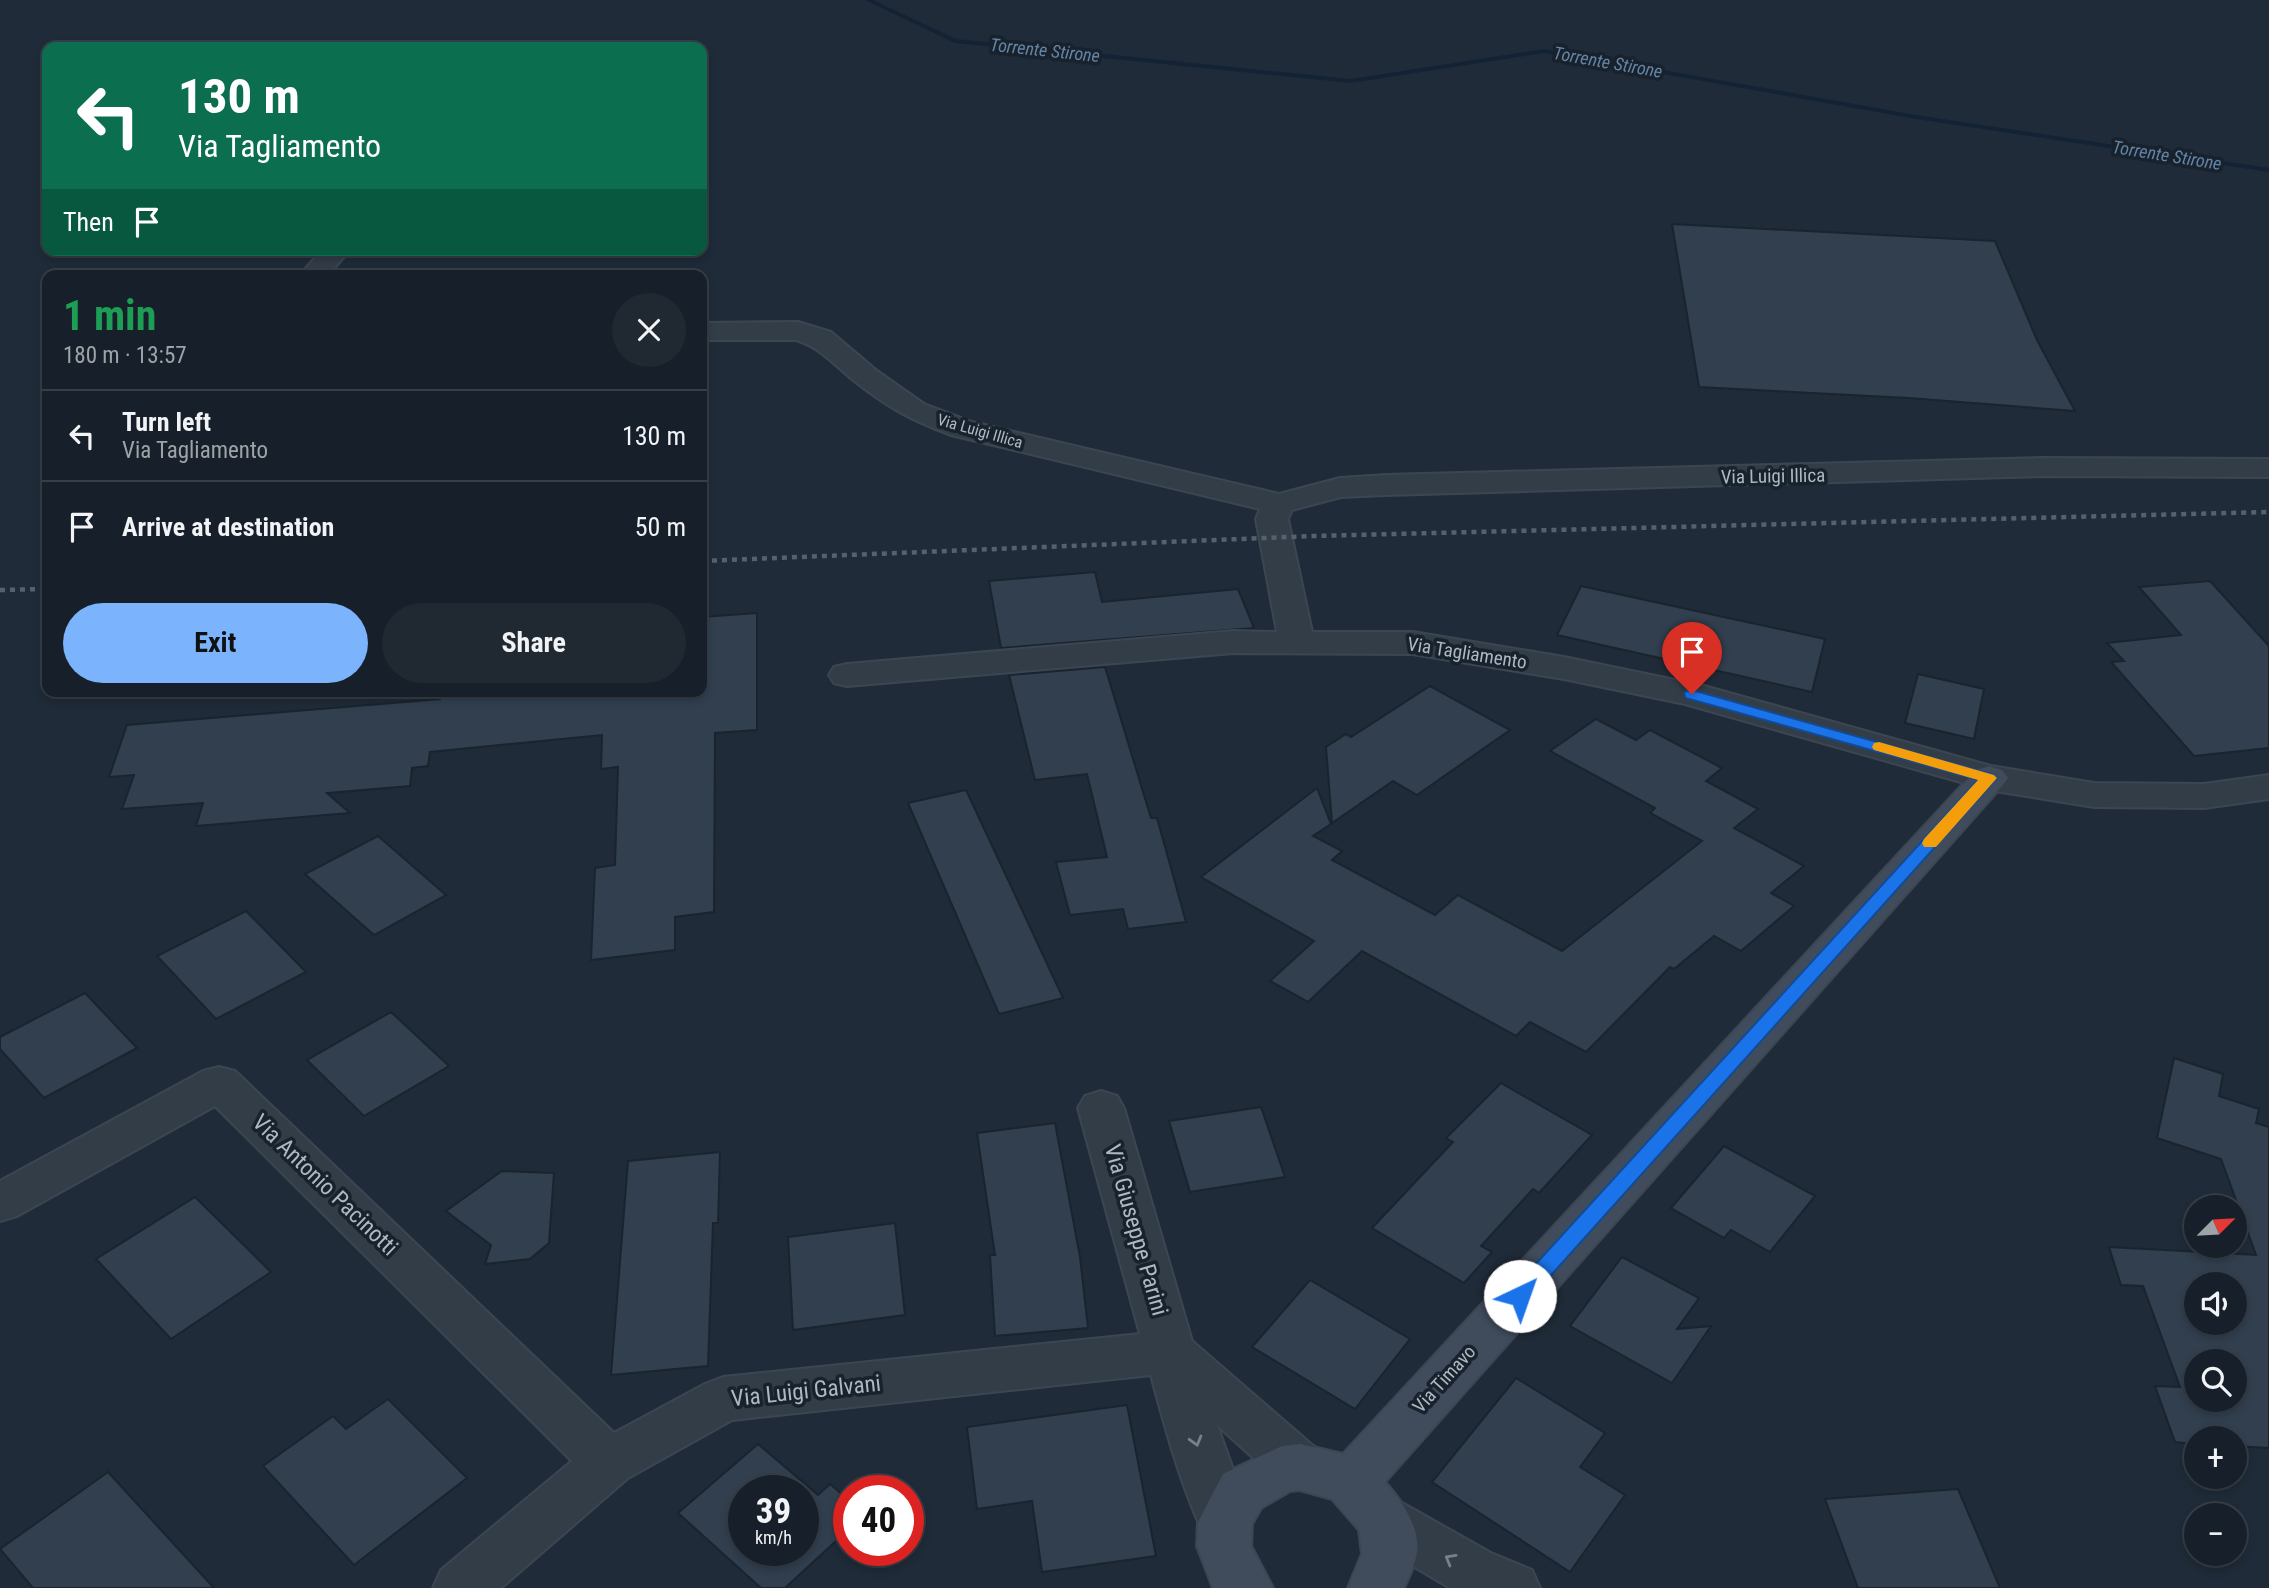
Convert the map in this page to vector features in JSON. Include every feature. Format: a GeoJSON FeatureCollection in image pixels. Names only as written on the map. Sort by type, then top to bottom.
{"type":"FeatureCollection","features":[{"type":"Feature","properties":{"kind":"street"},"geometry":{"type":"LineString","coordinates":[[318,270],[331,256]]}},
{"type":"Feature","properties":{"kind":"street","name":"Via Luigi Illica"},"geometry":{"type":"LineString","coordinates":[[707,332],[797,331],[810,334],[821,338],[867,377],[913,410],[962,429],[1279,504],[1340,488],[1386,485],[2041,467],[2269,468]]}},
{"type":"Feature","properties":{"kind":"street"},"geometry":{"type":"LineString","coordinates":[[1279,504],[1272,519],[1296,642]]}},
{"type":"Feature","properties":{"kind":"street","name":"Via Tagliamento"},"geometry":{"type":"LineString","coordinates":[[847,675],[1233,642],[1413,643],[1692,694],[1989,778],[2094,795],[2204,796],[2269,787]]}},
{"type":"Feature","properties":{"kind":"street","name":"Via Timavo"},"geometry":{"type":"LineString","coordinates":[[1368,1502],[1989,778]]}},
{"type":"Feature","properties":{"kind":"street","name":"Via Antonio Pacinotti"},"geometry":{"type":"LineString","coordinates":[[0,1203],[219,1083],[609,1462]]}},
{"type":"Feature","properties":{"kind":"street","name":"Via Giuseppe Parini"},"geometry":{"type":"LineString","coordinates":[[1101,1108],[1171,1352],[1225,1561]]}},
{"type":"Feature","properties":{"kind":"street"},"geometry":{"type":"LineString","coordinates":[[1171,1352],[1300,1467]]}},
{"type":"Feature","properties":{"kind":"street","name":"Via Luigi Galvani"},"geometry":{"type":"LineString","coordinates":[[461,1588],[609,1462],[723,1399],[1171,1352]]}},
{"type":"Feature","properties":{"kind":"street"},"geometry":{"type":"LineString","coordinates":[[1225,1561],[1242,1491],[1282,1469],[1300,1467],[1325,1471],[1471,1571],[1512,1588]]}},
{"type":"Feature","properties":{"kind":"street"},"geometry":{"type":"LineString","coordinates":[[1368,1502],[1390,1555],[1376,1588]]}},
{"type":"Feature","properties":{"kind":"building"},"geometry":{"type":"Polygon","coordinates":[[[1672,224],[1995,241],[2037,340],[2075,411],[1909,398],[1699,387],[1672,224]]]}},
{"type":"Feature","properties":{"kind":"building"},"geometry":{"type":"Polygon","coordinates":[[[1095,572],[1102,602],[1238,589],[1254,628],[1001,648],[989,581],[1095,572]]]}},
{"type":"Feature","properties":{"kind":"building"},"geometry":{"type":"Polygon","coordinates":[[[2210,581],[2269,646],[2269,748],[2194,756],[2111,662],[2124,661],[2107,643],[2181,635],[2139,587],[2210,581]]]}},
{"type":"Feature","properties":{"kind":"building"},"geometry":{"type":"Polygon","coordinates":[[[1581,586],[1825,639],[1812,692],[1557,635],[1581,586]]]}},
{"type":"Feature","properties":{"kind":"building"},"geometry":{"type":"Polygon","coordinates":[[[757,613],[757,730],[715,733],[714,912],[675,917],[675,950],[591,960],[595,868],[615,865],[618,767],[601,769],[602,735],[430,752],[428,766],[412,768],[410,786],[327,793],[350,813],[196,826],[203,803],[122,809],[134,775],[109,777],[127,725],[440,697],[707,697],[707,617],[757,613]]]}},
{"type":"Feature","properties":{"kind":"building"},"geometry":{"type":"Polygon","coordinates":[[[1105,667],[1151,818],[1157,818],[1186,922],[1128,929],[1123,909],[1070,915],[1056,862],[1107,857],[1087,774],[1035,780],[1009,675],[1105,667]]]}},
{"type":"Feature","properties":{"kind":"building"},"geometry":{"type":"Polygon","coordinates":[[[1918,674],[1984,689],[1974,739],[1905,723],[1918,674]]]}},
{"type":"Feature","properties":{"kind":"building"},"geometry":{"type":"Polygon","coordinates":[[[1430,686],[1510,730],[1417,795],[1393,781],[1332,823],[1326,747],[1346,734],[1351,737],[1430,686]]]}},
{"type":"Feature","properties":{"kind":"building"},"geometry":{"type":"Polygon","coordinates":[[[1596,719],[1636,740],[1650,730],[1722,768],[1706,781],[1758,809],[1734,828],[1804,866],[1771,893],[1794,906],[1741,951],[1714,936],[1674,969],[1670,967],[1586,1052],[1530,1022],[1516,1036],[1362,951],[1308,1002],[1270,981],[1314,941],[1201,877],[1317,788],[1331,824],[1313,836],[1342,851],[1332,860],[1435,915],[1458,895],[1562,951],[1702,841],[1650,813],[1655,808],[1550,751],[1596,719]]]}},
{"type":"Feature","properties":{"kind":"building"},"geometry":{"type":"Polygon","coordinates":[[[966,790],[1063,998],[999,1014],[908,803],[966,790]]]}},
{"type":"Feature","properties":{"kind":"building"},"geometry":{"type":"Polygon","coordinates":[[[378,836],[446,895],[374,935],[305,874],[378,836]]]}},
{"type":"Feature","properties":{"kind":"building"},"geometry":{"type":"Polygon","coordinates":[[[246,911],[306,972],[216,1019],[157,956],[246,911]]]}},
{"type":"Feature","properties":{"kind":"building"},"geometry":{"type":"Polygon","coordinates":[[[85,993],[137,1048],[44,1098],[0,1049],[0,1037],[85,993]]]}},
{"type":"Feature","properties":{"kind":"building"},"geometry":{"type":"Polygon","coordinates":[[[391,1012],[449,1066],[364,1116],[307,1060],[391,1012]]]}},
{"type":"Feature","properties":{"kind":"building"},"geometry":{"type":"Polygon","coordinates":[[[2174,1058],[2223,1074],[2219,1096],[2259,1109],[2256,1123],[2269,1127],[2269,1448],[2247,1447],[2247,1426],[2184,1426],[2184,1443],[2175,1442],[2155,1386],[2180,1387],[2143,1286],[2121,1285],[2109,1247],[2184,1251],[2184,1258],[2247,1258],[2247,1255],[2256,1255],[2247,1230],[2247,1195],[2234,1195],[2221,1159],[2157,1138],[2174,1058]]]}},
{"type":"Feature","properties":{"kind":"building"},"geometry":{"type":"Polygon","coordinates":[[[1501,1083],[1592,1135],[1539,1193],[1533,1189],[1481,1246],[1492,1252],[1464,1283],[1372,1228],[1453,1142],[1446,1138],[1501,1083]]]}},
{"type":"Feature","properties":{"kind":"building"},"geometry":{"type":"Polygon","coordinates":[[[1261,1107],[1285,1177],[1190,1192],[1169,1121],[1261,1107]]]}},
{"type":"Feature","properties":{"kind":"building"},"geometry":{"type":"Polygon","coordinates":[[[1055,1123],[1080,1257],[1088,1328],[995,1336],[990,1255],[995,1255],[977,1133],[1055,1123]]]}},
{"type":"Feature","properties":{"kind":"building"},"geometry":{"type":"Polygon","coordinates":[[[1724,1146],[1815,1196],[1770,1252],[1731,1230],[1724,1238],[1671,1208],[1724,1146]]]}},
{"type":"Feature","properties":{"kind":"building"},"geometry":{"type":"Polygon","coordinates":[[[720,1152],[718,1223],[713,1223],[708,1366],[611,1375],[628,1161],[720,1152]]]}},
{"type":"Feature","properties":{"kind":"building"},"geometry":{"type":"Polygon","coordinates":[[[502,1171],[554,1173],[549,1243],[530,1259],[485,1264],[491,1245],[446,1211],[502,1171]]]}},
{"type":"Feature","properties":{"kind":"building"},"geometry":{"type":"Polygon","coordinates":[[[195,1197],[271,1272],[171,1339],[96,1259],[195,1197]]]}},
{"type":"Feature","properties":{"kind":"building"},"geometry":{"type":"Polygon","coordinates":[[[895,1223],[905,1315],[793,1330],[788,1237],[895,1223]]]}},
{"type":"Feature","properties":{"kind":"building"},"geometry":{"type":"Polygon","coordinates":[[[1622,1257],[1699,1298],[1677,1329],[1711,1326],[1672,1383],[1570,1326],[1622,1257]]]}},
{"type":"Feature","properties":{"kind":"building"},"geometry":{"type":"Polygon","coordinates":[[[1310,1280],[1410,1339],[1355,1409],[1252,1347],[1310,1280]]]}},
{"type":"Feature","properties":{"kind":"building"},"geometry":{"type":"Polygon","coordinates":[[[1516,1378],[1605,1433],[1580,1467],[1625,1495],[1570,1572],[1432,1482],[1516,1378]]]}},
{"type":"Feature","properties":{"kind":"building"},"geometry":{"type":"Polygon","coordinates":[[[388,1399],[467,1478],[354,1565],[263,1466],[333,1416],[346,1429],[388,1399]]]}},
{"type":"Feature","properties":{"kind":"building"},"geometry":{"type":"Polygon","coordinates":[[[1127,1405],[1156,1556],[1042,1572],[1032,1501],[977,1509],[967,1427],[1127,1405]]]}},
{"type":"Feature","properties":{"kind":"building"},"geometry":{"type":"Polygon","coordinates":[[[758,1444],[794,1475],[728,1475],[728,1558],[678,1513],[758,1444]]]}},
{"type":"Feature","properties":{"kind":"building"},"geometry":{"type":"Polygon","coordinates":[[[108,1472],[214,1588],[33,1588],[0,1549],[108,1472]]]}},
{"type":"Feature","properties":{"kind":"building"},"geometry":{"type":"Polygon","coordinates":[[[830,1484],[833,1487],[833,1544],[819,1557],[819,1494],[830,1484]]]}},
{"type":"Feature","properties":{"kind":"building"},"geometry":{"type":"Polygon","coordinates":[[[1958,1489],[2000,1588],[1858,1588],[1825,1499],[1958,1489]]]}},
{"type":"Feature","properties":{"kind":"building"},"geometry":{"type":"Polygon","coordinates":[[[737,1566],[809,1566],[785,1588],[761,1588],[737,1566]]]}},
{"type":"Feature","properties":{"kind":"waterway","name":"Torrente Stirone"},"geometry":{"type":"LineString","coordinates":[[868,0],[955,41],[1351,81],[1544,51],[1916,117],[2269,170]]}},
{"type":"Feature","properties":{"kind":"railway"},"geometry":{"type":"LineString","coordinates":[[707,561],[1313,536],[2269,512]]}},
{"type":"Feature","properties":{"kind":"railway"},"geometry":{"type":"LineString","coordinates":[[0,590],[42,589]]}},
{"type":"Feature","properties":{"kind":"slow traffic"},"geometry":{"type":"LineString","coordinates":[[1879,747],[1989,778],[1930,843]]}},
{"type":"Feature","properties":{"kind":"route"},"geometry":{"type":"LineString","coordinates":[[1520,1296],[1989,778],[1692,694]]}}]}
